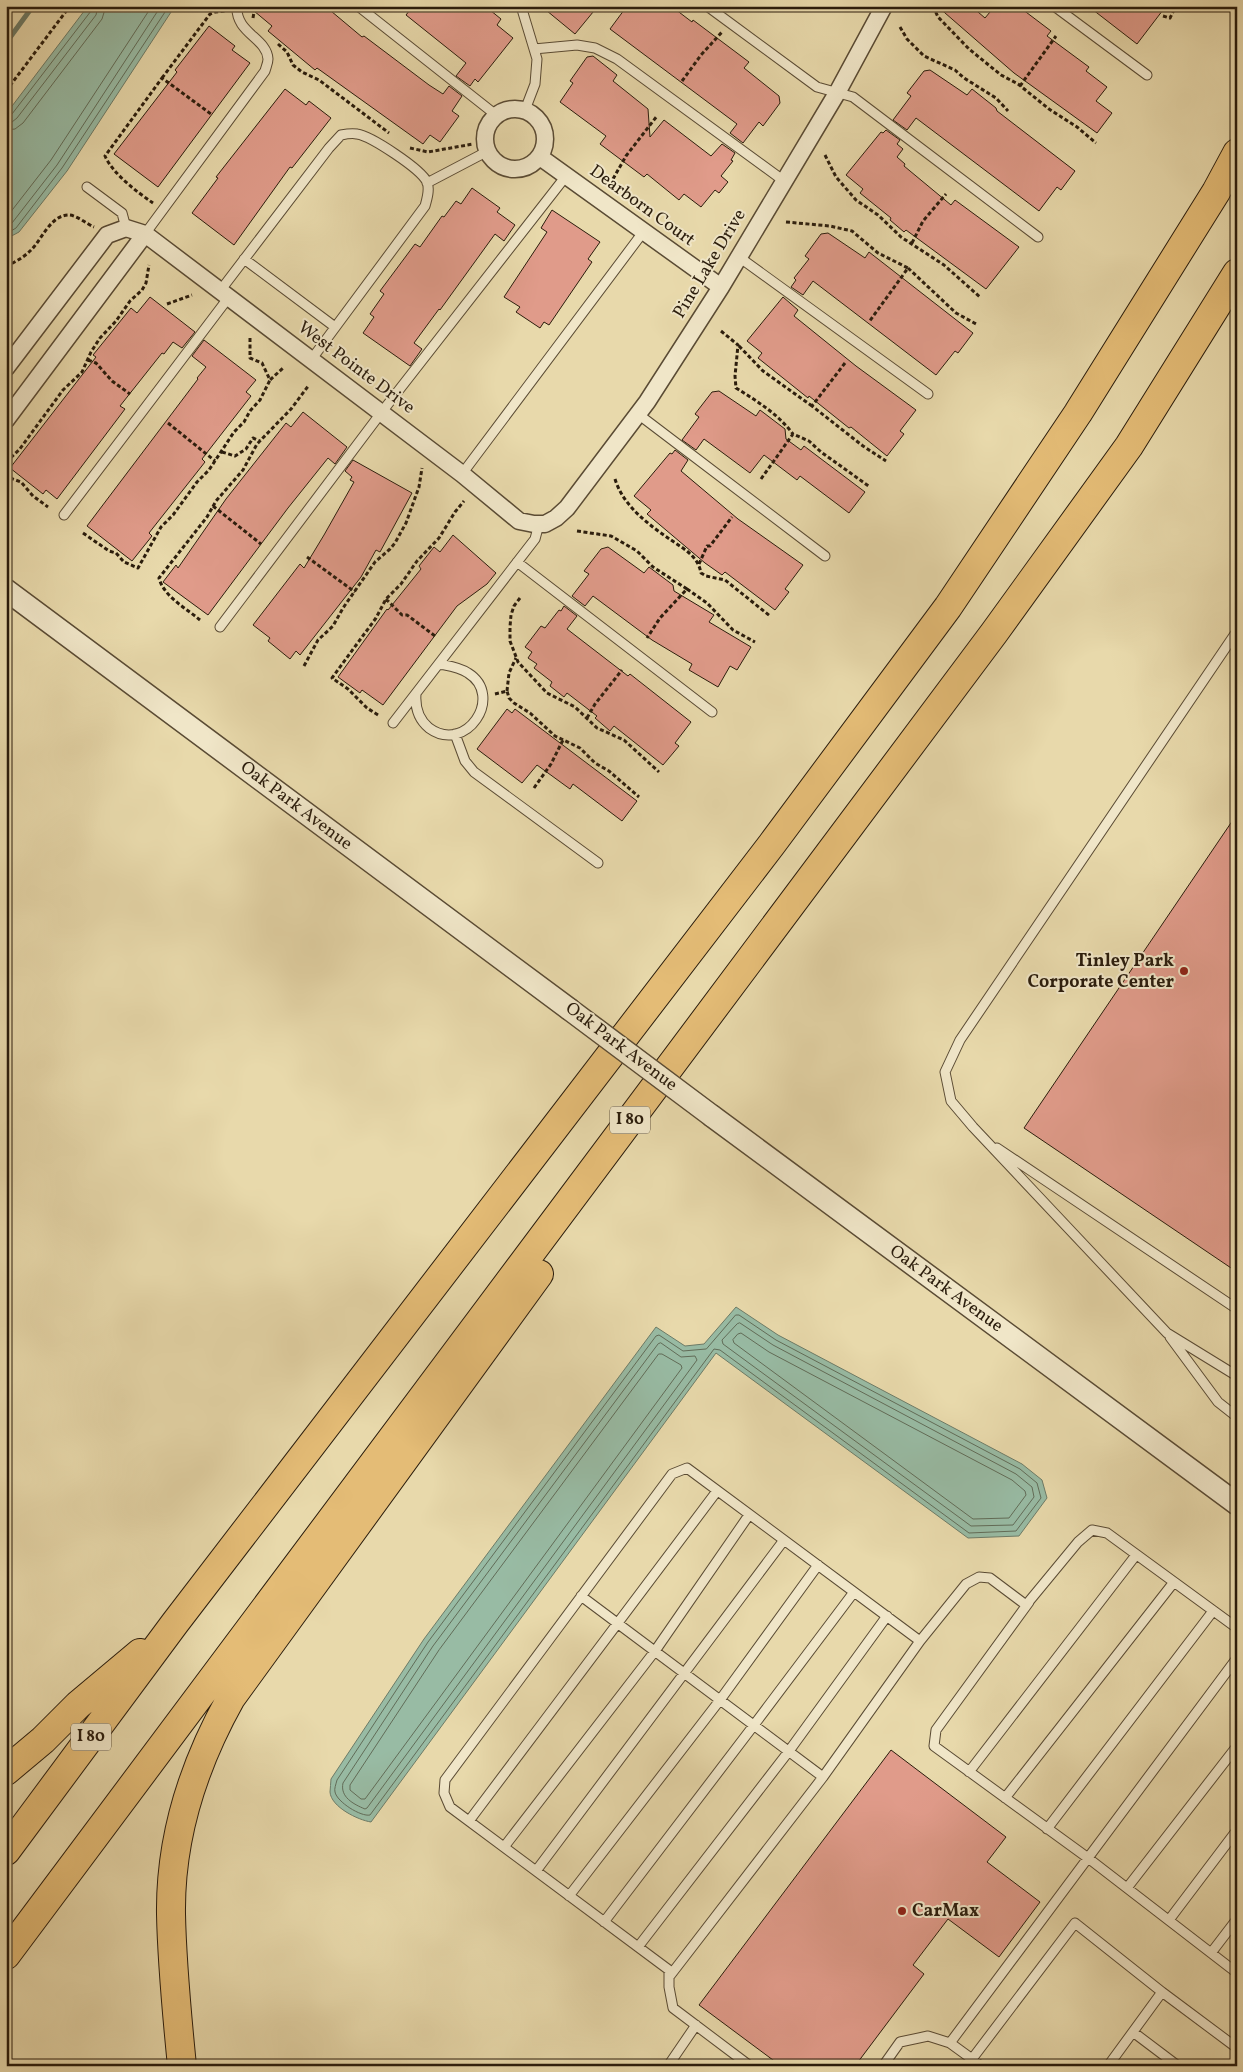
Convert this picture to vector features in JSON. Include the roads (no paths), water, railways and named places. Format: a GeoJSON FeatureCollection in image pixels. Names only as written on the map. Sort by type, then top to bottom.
{"type":"FeatureCollection","features":[{"type":"Feature","properties":{"kind":"highway","name":"I 80"},"geometry":{"type":"LineString","coordinates":[[6,1851],[175,1624],[772,844],[948,607],[1078,413],[1216,192],[1237,152]]}},
{"type":"Feature","properties":{"kind":"highway","name":"I 80"},"geometry":{"type":"LineString","coordinates":[[6,1955],[994,633],[1124,453],[1237,273]]}},
{"type":"Feature","properties":{"kind":"highway"},"geometry":{"type":"LineString","coordinates":[[182,2066],[175,1995],[171,1913],[174,1863],[182,1820],[195,1776],[215,1727],[237,1690],[542,1270],[640,1108]]}},
{"type":"Feature","properties":{"kind":"highway"},"geometry":{"type":"LineString","coordinates":[[6,1771],[43,1740],[78,1705],[175,1624]]}},
{"type":"Feature","properties":{"kind":"street","name":"Pine Lake Drive"},"geometry":{"type":"LineString","coordinates":[[542,524],[556,518],[567,508],[638,414],[721,287],[837,93],[884,6]]}},
{"type":"Feature","properties":{"kind":"street"},"geometry":{"type":"LineString","coordinates":[[507,109],[525,110],[540,121],[546,139],[540,157],[525,167],[508,168],[492,159],[480,148],[488,126],[496,116],[507,109]]}},
{"type":"Feature","properties":{"kind":"street","name":"Dearborn Court"},"geometry":{"type":"LineString","coordinates":[[540,157],[721,287]]}},
{"type":"Feature","properties":{"kind":"street"},"geometry":{"type":"LineString","coordinates":[[6,368],[107,235],[126,228]]}},
{"type":"Feature","properties":{"kind":"street","name":"West Pointe Drive"},"geometry":{"type":"LineString","coordinates":[[126,228],[145,234],[462,474],[519,521],[542,524]]}},
{"type":"Feature","properties":{"kind":"street"},"geometry":{"type":"LineString","coordinates":[[6,420],[145,234]]}},
{"type":"Feature","properties":{"kind":"street","name":"Oak Park Avenue"},"geometry":{"type":"LineString","coordinates":[[6,590],[1237,1504]]}},
{"type":"Feature","properties":{"kind":"lane"},"geometry":{"type":"LineString","coordinates":[[358,6],[496,116]]}},
{"type":"Feature","properties":{"kind":"lane"},"geometry":{"type":"LineString","coordinates":[[521,6],[537,59],[535,84],[525,110]]}},
{"type":"Feature","properties":{"kind":"lane"},"geometry":{"type":"LineString","coordinates":[[707,6],[817,87],[853,97],[1038,237]]}},
{"type":"Feature","properties":{"kind":"lane"},"geometry":{"type":"LineString","coordinates":[[1054,6],[1147,76]]}},
{"type":"Feature","properties":{"kind":"lane"},"geometry":{"type":"LineString","coordinates":[[145,234],[265,71],[268,59],[264,48],[244,29],[236,15],[237,8]]}},
{"type":"Feature","properties":{"kind":"lane"},"geometry":{"type":"LineString","coordinates":[[534,49],[577,45],[595,48],[617,59],[784,181]]}},
{"type":"Feature","properties":{"kind":"lane"},"geometry":{"type":"LineString","coordinates":[[64,515],[225,294],[244,259],[329,148],[341,135],[356,133],[367,137],[416,170],[428,183],[428,193],[425,206],[311,360]]}},
{"type":"Feature","properties":{"kind":"lane"},"geometry":{"type":"LineString","coordinates":[[428,183],[480,148]]}},
{"type":"Feature","properties":{"kind":"lane"},"geometry":{"type":"LineString","coordinates":[[220,627],[381,413],[566,176]]}},
{"type":"Feature","properties":{"kind":"lane"},"geometry":{"type":"LineString","coordinates":[[87,187],[122,213],[126,228]]}},
{"type":"Feature","properties":{"kind":"lane"},"geometry":{"type":"LineString","coordinates":[[462,474],[644,232]]}},
{"type":"Feature","properties":{"kind":"lane"},"geometry":{"type":"LineString","coordinates":[[739,257],[928,394]]}},
{"type":"Feature","properties":{"kind":"lane"},"geometry":{"type":"LineString","coordinates":[[244,259],[335,327]]}},
{"type":"Feature","properties":{"kind":"lane"},"geometry":{"type":"LineString","coordinates":[[638,414],[825,556]]}},
{"type":"Feature","properties":{"kind":"lane"},"geometry":{"type":"LineString","coordinates":[[393,723],[535,539],[542,524]]}},
{"type":"Feature","properties":{"kind":"lane"},"geometry":{"type":"LineString","coordinates":[[517,562],[712,712]]}},
{"type":"Feature","properties":{"kind":"lane"},"geometry":{"type":"LineString","coordinates":[[1237,631],[960,1040],[945,1072],[951,1101],[985,1140],[1167,1333],[1218,1402],[1237,1417]]}},
{"type":"Feature","properties":{"kind":"lane"},"geometry":{"type":"LineString","coordinates":[[416,693],[415,704],[418,715],[434,731],[444,734],[455,734],[470,727],[480,714],[483,703],[482,692],[470,674],[460,668],[439,664]]}},
{"type":"Feature","properties":{"kind":"lane"},"geometry":{"type":"LineString","coordinates":[[455,734],[465,761],[474,772],[598,863]]}},
{"type":"Feature","properties":{"kind":"lane"},"geometry":{"type":"LineString","coordinates":[[985,1140],[1237,1309]]}},
{"type":"Feature","properties":{"kind":"lane"},"geometry":{"type":"LineString","coordinates":[[1167,1333],[1237,1376]]}},
{"type":"Feature","properties":{"kind":"lane"},"geometry":{"type":"LineString","coordinates":[[750,2066],[673,2008],[669,1970],[450,1807],[444,1793],[444,1780],[672,1474],[687,1468],[920,1640]]}},
{"type":"Feature","properties":{"kind":"lane"},"geometry":{"type":"LineString","coordinates":[[469,1821],[717,1491]]}},
{"type":"Feature","properties":{"kind":"lane"},"geometry":{"type":"LineString","coordinates":[[504,1848],[655,1651],[749,1515]]}},
{"type":"Feature","properties":{"kind":"lane"},"geometry":{"type":"LineString","coordinates":[[1237,1628],[1107,1533],[1092,1530],[1078,1542],[1030,1601],[936,1730],[934,1746],[1088,1858],[1237,1973]]}},
{"type":"Feature","properties":{"kind":"lane"},"geometry":{"type":"LineString","coordinates":[[536,1871],[784,1540]]}},
{"type":"Feature","properties":{"kind":"lane"},"geometry":{"type":"LineString","coordinates":[[969,1772],[1136,1555]]}},
{"type":"Feature","properties":{"kind":"lane"},"geometry":{"type":"LineString","coordinates":[[569,1896],[720,1700],[818,1565]]}},
{"type":"Feature","properties":{"kind":"lane"},"geometry":{"type":"LineString","coordinates":[[669,1976],[823,1777],[920,1640],[966,1584],[979,1577],[990,1578],[1026,1605],[1030,1601]]}},
{"type":"Feature","properties":{"kind":"lane"},"geometry":{"type":"LineString","coordinates":[[1006,1798],[1174,1582]]}},
{"type":"Feature","properties":{"kind":"lane"},"geometry":{"type":"LineString","coordinates":[[604,1922],[854,1592]]}},
{"type":"Feature","properties":{"kind":"lane"},"geometry":{"type":"LineString","coordinates":[[581,1596],[823,1777]]}},
{"type":"Feature","properties":{"kind":"lane"},"geometry":{"type":"LineString","coordinates":[[1047,1829],[1213,1611]]}},
{"type":"Feature","properties":{"kind":"lane"},"geometry":{"type":"LineString","coordinates":[[638,1947],[788,1751],[887,1616]]}},
{"type":"Feature","properties":{"kind":"lane"},"geometry":{"type":"LineString","coordinates":[[950,2043],[1237,1658]]}},
{"type":"Feature","properties":{"kind":"lane"},"geometry":{"type":"LineString","coordinates":[[1127,1888],[1237,1746]]}},
{"type":"Feature","properties":{"kind":"lane"},"geometry":{"type":"LineString","coordinates":[[1169,1920],[1237,1830]]}},
{"type":"Feature","properties":{"kind":"lane"},"geometry":{"type":"LineString","coordinates":[[1211,1953],[1237,1919]]}},
{"type":"Feature","properties":{"kind":"lane"},"geometry":{"type":"LineString","coordinates":[[972,2059],[1075,1923],[1237,2048]]}},
{"type":"Feature","properties":{"kind":"lane"},"geometry":{"type":"LineString","coordinates":[[1108,2066],[1162,1992]]}},
{"type":"Feature","properties":{"kind":"lane"},"geometry":{"type":"LineString","coordinates":[[668,2066],[696,2025]]}},
{"type":"Feature","properties":{"kind":"lane"},"geometry":{"type":"LineString","coordinates":[[1133,2032],[1178,2066]]}},
{"type":"Feature","properties":{"kind":"lane"},"geometry":{"type":"LineString","coordinates":[[882,2066],[900,2042],[928,2036],[950,2043],[981,2066]]}},
{"type":"Feature","properties":{"kind":"water"},"geometry":{"type":"Polygon","coordinates":[[[88,6],[175,6],[67,171],[19,232],[6,239],[6,114],[88,6]]]}},
{"type":"Feature","properties":{"kind":"water"},"geometry":{"type":"Polygon","coordinates":[[[736,1307],[778,1335],[1022,1464],[1042,1480],[1047,1498],[1019,1536],[968,1538],[716,1353],[371,1822],[359,1819],[340,1808],[335,1803],[330,1792],[331,1779],[424,1639],[656,1327],[685,1346],[704,1344],[736,1307]]]}},
{"type":"Feature","properties":{"kind":"waterway"},"geometry":{"type":"LineString","coordinates":[[6,43],[33,6]]}},
{"type":"Feature","properties":{"kind":"place","name":"Tinley Park Corporate Center"},"geometry":{"type":"Point","coordinates":[1184,971]}},
{"type":"Feature","properties":{"kind":"place","name":"CarMax"},"geometry":{"type":"Point","coordinates":[902,1911]}}]}
